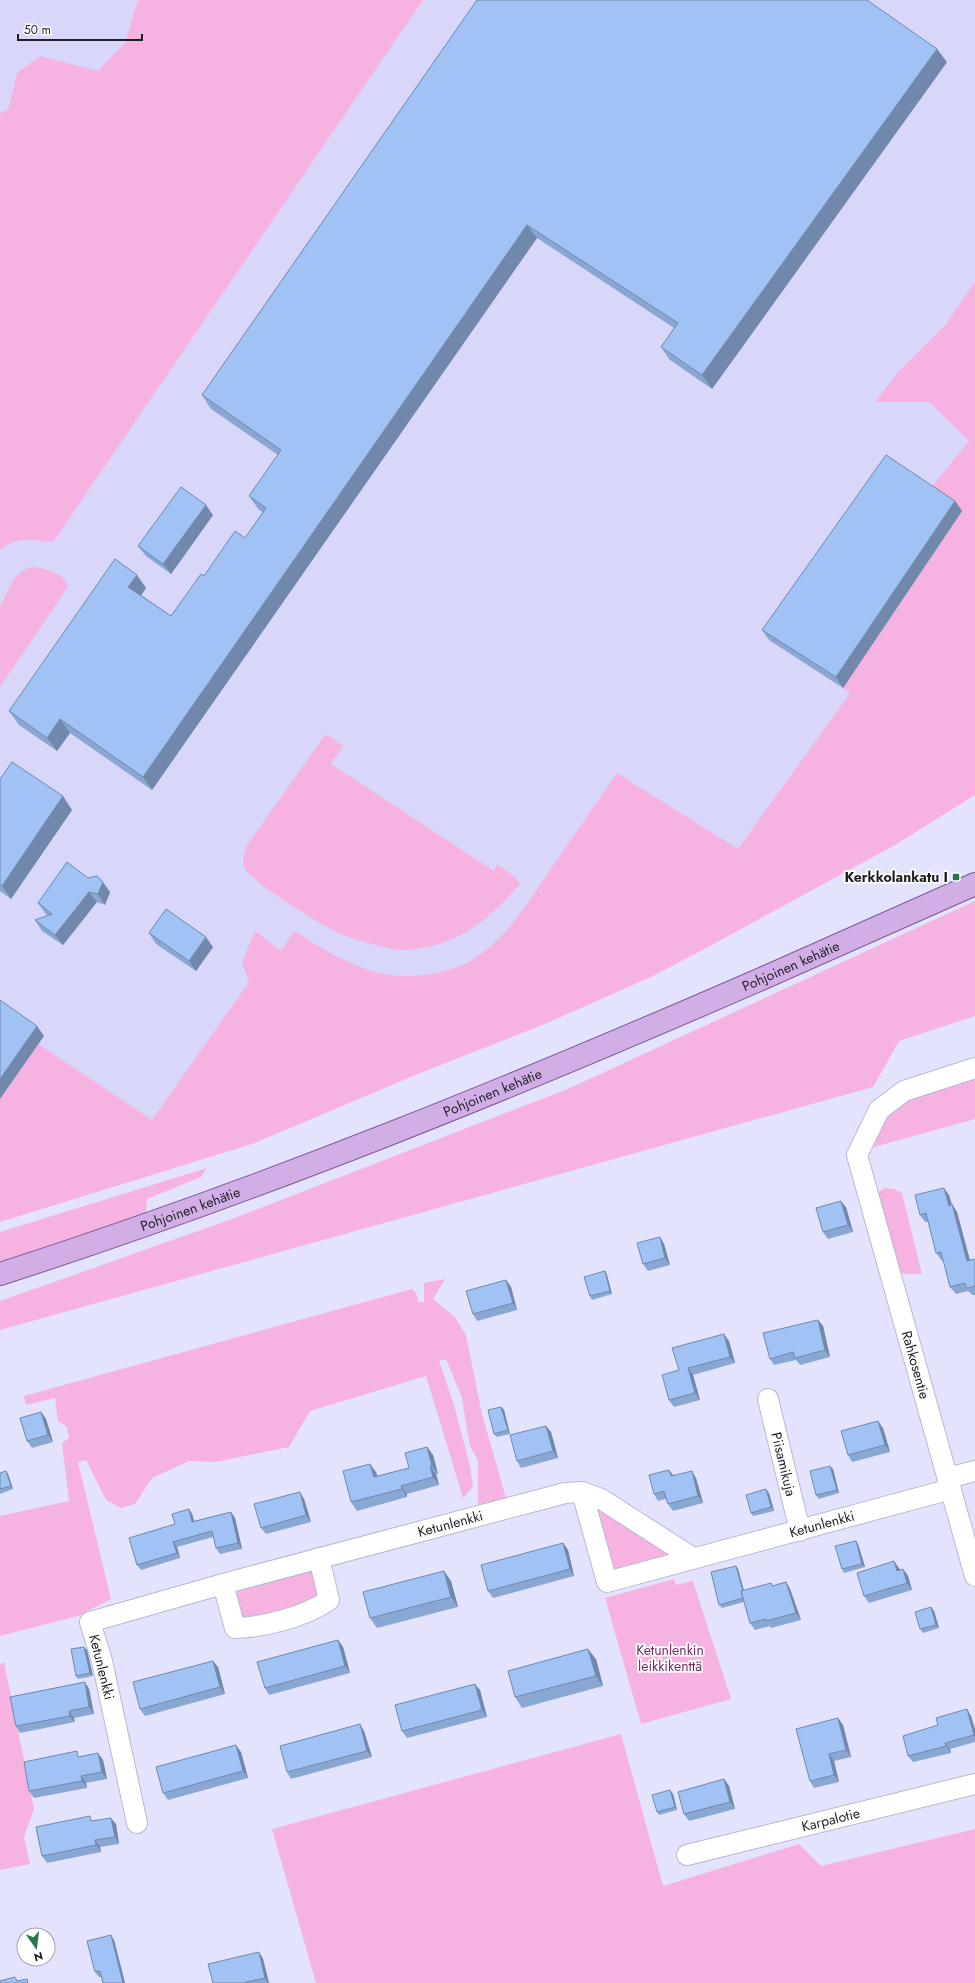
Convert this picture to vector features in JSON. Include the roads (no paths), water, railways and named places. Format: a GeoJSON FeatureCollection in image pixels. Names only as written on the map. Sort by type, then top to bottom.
{"type":"FeatureCollection","features":[{"type":"Feature","properties":{"kind":"main road","name":"Pohjoinen kehätie"},"geometry":{"type":"LineString","coordinates":[[0,1274],[278,1177],[438,1114],[768,976],[975,884]]}},
{"type":"Feature","properties":{"kind":"street","name":"Rahkosentie"},"geometry":{"type":"LineString","coordinates":[[975,1068],[904,1091],[879,1110],[858,1155],[975,1576]]}},
{"type":"Feature","properties":{"kind":"street","name":"Piisamikuja"},"geometry":{"type":"LineString","coordinates":[[768,1399],[800,1530]]}},
{"type":"Feature","properties":{"kind":"street","name":"Ketunlenkki"},"geometry":{"type":"LineString","coordinates":[[582,1492],[607,1582],[800,1530],[949,1484],[975,1471]]}},
{"type":"Feature","properties":{"kind":"street","name":"Ketunlenkki"},"geometry":{"type":"LineString","coordinates":[[137,1822],[102,1661],[90,1622],[223,1584],[565,1493],[582,1492],[601,1499],[693,1558]]}},
{"type":"Feature","properties":{"kind":"street"},"geometry":{"type":"LineString","coordinates":[[223,1584],[235,1628],[252,1628],[315,1610],[329,1600],[319,1558]]}},
{"type":"Feature","properties":{"kind":"street","name":"Karpalotie"},"geometry":{"type":"LineString","coordinates":[[687,1855],[975,1784]]}},
{"type":"Feature","properties":{"kind":"place","name":"Kerkkolankatu I"},"geometry":{"type":"Point","coordinates":[956,877]}},
{"type":"Feature","properties":{"kind":"park label","name":"Ketunlenkin leikkikenttä"},"geometry":{"type":"Point","coordinates":[670,1658]}}]}
